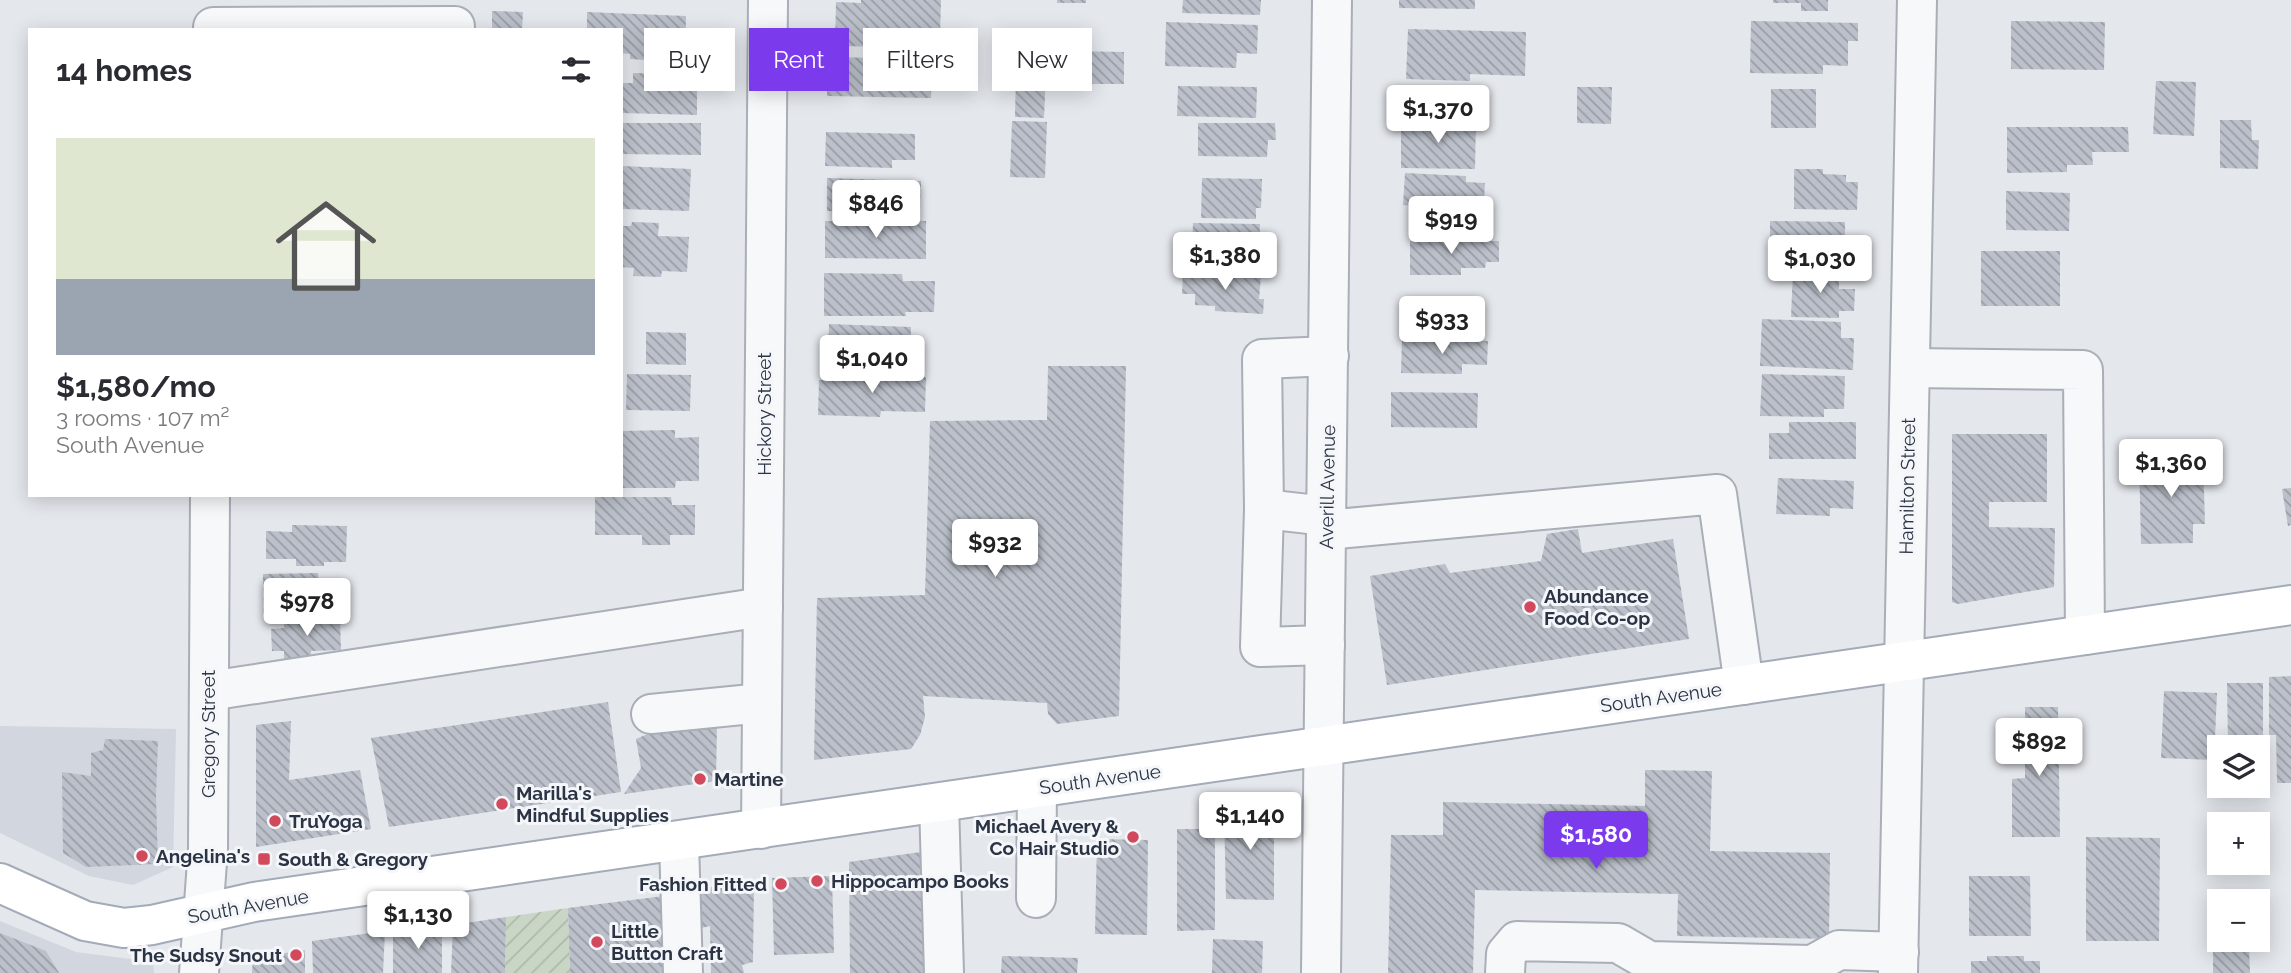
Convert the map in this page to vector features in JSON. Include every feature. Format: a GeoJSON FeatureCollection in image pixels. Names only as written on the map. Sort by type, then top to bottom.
{"type":"FeatureCollection","features":[{"type":"Feature","properties":{"kind":"main road","name":"South Avenue"},"geometry":{"type":"LineString","coordinates":[[0,883],[85,921],[124,928],[152,925],[254,902],[2291,605]]}},
{"type":"Feature","properties":{"kind":"street","name":"Hickory Street"},"geometry":{"type":"LineString","coordinates":[[761,829],[768,0]]}},
{"type":"Feature","properties":{"kind":"street","name":"Averill Avenue"},"geometry":{"type":"LineString","coordinates":[[1321,973],[1332,0]]}},
{"type":"Feature","properties":{"kind":"street","name":"Hamilton Street"},"geometry":{"type":"LineString","coordinates":[[1899,962],[1917,0]]}},
{"type":"Feature","properties":{"kind":"street"},"geometry":{"type":"LineString","coordinates":[[213,19],[455,26]]}},
{"type":"Feature","properties":{"kind":"street"},"geometry":{"type":"LineString","coordinates":[[1325,645],[1260,647],[1264,509],[1262,359],[1329,356]]}},
{"type":"Feature","properties":{"kind":"street"},"geometry":{"type":"LineString","coordinates":[[1910,368],[2084,370],[2085,635]]}},
{"type":"Feature","properties":{"kind":"street"},"geometry":{"type":"LineString","coordinates":[[1264,509],[1326,523],[1717,494],[1744,685]]}},
{"type":"Feature","properties":{"kind":"street","name":"Gregory Street"},"geometry":{"type":"LineString","coordinates":[[199,973],[208,848],[210,497]]}},
{"type":"Feature","properties":{"kind":"street"},"geometry":{"type":"LineString","coordinates":[[209,691],[763,607]]}},
{"type":"Feature","properties":{"kind":"street"},"geometry":{"type":"LineString","coordinates":[[651,714],[762,703]]}},
{"type":"Feature","properties":{"kind":"street"},"geometry":{"type":"LineString","coordinates":[[1036,898],[1037,789]]}},
{"type":"Feature","properties":{"kind":"street"},"geometry":{"type":"LineString","coordinates":[[939,803],[944,973]]}},
{"type":"Feature","properties":{"kind":"street"},"geometry":{"type":"LineString","coordinates":[[679,842],[683,973]]}},
{"type":"Feature","properties":{"kind":"street"},"geometry":{"type":"LineString","coordinates":[[1505,973],[1506,954],[1517,941],[1618,943],[1649,961],[1814,969],[1839,950],[1899,962]]}},
{"type":"Feature","properties":{"kind":"shaded area"},"geometry":{"type":"Polygon","coordinates":[[[0,726],[176,729],[173,867],[133,885],[89,876],[0,833],[0,726]]]}},
{"type":"Feature","properties":{"kind":"shaded area"},"geometry":{"type":"Polygon","coordinates":[[[0,921],[76,952],[153,962],[154,973],[0,973],[0,921]]]}},
{"type":"Feature","properties":{"kind":"green space"},"geometry":{"type":"Polygon","coordinates":[[[568,908],[570,973],[505,973],[506,917],[568,908]]]}},
{"type":"Feature","properties":{"kind":"building"},"geometry":{"type":"Polygon","coordinates":[[[861,0],[941,0],[940,28],[863,28],[863,46],[849,46],[849,28],[835,28],[836,2],[861,3],[861,0]]]}},
{"type":"Feature","properties":{"kind":"building"},"geometry":{"type":"Polygon","coordinates":[[[1057,0],[1086,0],[1086,3],[1057,3],[1057,0]]]}},
{"type":"Feature","properties":{"kind":"building"},"geometry":{"type":"Polygon","coordinates":[[[1183,0],[1261,0],[1260,15],[1182,13],[1183,0]]]}},
{"type":"Feature","properties":{"kind":"building"},"geometry":{"type":"Polygon","coordinates":[[[1399,0],[1475,0],[1475,9],[1399,8],[1399,0]]]}},
{"type":"Feature","properties":{"kind":"building"},"geometry":{"type":"Polygon","coordinates":[[[1773,0],[1828,0],[1828,11],[1801,11],[1801,3],[1773,3],[1773,0]]]}},
{"type":"Feature","properties":{"kind":"building"},"geometry":{"type":"Polygon","coordinates":[[[492,11],[523,12],[522,28],[492,28],[492,11]]]}},
{"type":"Feature","properties":{"kind":"building"},"geometry":{"type":"Polygon","coordinates":[[[587,12],[686,16],[686,28],[644,28],[644,60],[630,59],[630,54],[623,53],[623,28],[587,28],[587,12]]]}},
{"type":"Feature","properties":{"kind":"building"},"geometry":{"type":"Polygon","coordinates":[[[1751,21],[1858,23],[1858,41],[1848,41],[1848,66],[1823,65],[1823,74],[1750,73],[1751,21]]]}},
{"type":"Feature","properties":{"kind":"building"},"geometry":{"type":"Polygon","coordinates":[[[2011,21],[2105,22],[2104,70],[2011,69],[2011,21]]]}},
{"type":"Feature","properties":{"kind":"building"},"geometry":{"type":"Polygon","coordinates":[[[1166,22],[1258,25],[1257,54],[1237,53],[1236,68],[1165,66],[1166,22]]]}},
{"type":"Feature","properties":{"kind":"building"},"geometry":{"type":"Polygon","coordinates":[[[1408,29],[1526,32],[1525,76],[1470,74],[1470,81],[1406,79],[1408,29]]]}},
{"type":"Feature","properties":{"kind":"building"},"geometry":{"type":"Polygon","coordinates":[[[1092,51],[1124,52],[1124,84],[1092,84],[1092,51]]]}},
{"type":"Feature","properties":{"kind":"building"},"geometry":{"type":"Polygon","coordinates":[[[849,57],[863,58],[863,91],[931,91],[931,98],[827,96],[827,91],[849,91],[849,57]]]}},
{"type":"Feature","properties":{"kind":"building"},"geometry":{"type":"Polygon","coordinates":[[[633,73],[644,73],[644,91],[697,91],[697,115],[623,113],[623,83],[633,83],[633,73]]]}},
{"type":"Feature","properties":{"kind":"building"},"geometry":{"type":"Polygon","coordinates":[[[2156,81],[2196,82],[2194,136],[2153,134],[2156,81]]]}},
{"type":"Feature","properties":{"kind":"building"},"geometry":{"type":"Polygon","coordinates":[[[1178,86],[1257,87],[1256,118],[1177,116],[1178,86]]]}},
{"type":"Feature","properties":{"kind":"building"},"geometry":{"type":"Polygon","coordinates":[[[1577,87],[1612,87],[1611,124],[1577,123],[1577,87]]]}},
{"type":"Feature","properties":{"kind":"building"},"geometry":{"type":"Polygon","coordinates":[[[1771,89],[1816,89],[1816,128],[1771,128],[1771,89]]]}},
{"type":"Feature","properties":{"kind":"building"},"geometry":{"type":"Polygon","coordinates":[[[1016,91],[1045,91],[1044,118],[1015,117],[1016,91]]]}},
{"type":"Feature","properties":{"kind":"building"},"geometry":{"type":"Polygon","coordinates":[[[2220,120],[2251,120],[2252,140],[2259,140],[2258,169],[2220,168],[2220,120]]]}},
{"type":"Feature","properties":{"kind":"building"},"geometry":{"type":"Polygon","coordinates":[[[1012,121],[1047,122],[1045,178],[1010,177],[1012,121]]]}},
{"type":"Feature","properties":{"kind":"building"},"geometry":{"type":"Polygon","coordinates":[[[1401,121],[1476,122],[1475,169],[1401,168],[1401,121]]]}},
{"type":"Feature","properties":{"kind":"building"},"geometry":{"type":"Polygon","coordinates":[[[623,123],[701,123],[701,155],[623,154],[623,123]]]}},
{"type":"Feature","properties":{"kind":"building"},"geometry":{"type":"Polygon","coordinates":[[[1198,123],[1275,123],[1276,140],[1268,140],[1267,157],[1198,156],[1198,123]]]}},
{"type":"Feature","properties":{"kind":"building"},"geometry":{"type":"Polygon","coordinates":[[[2007,127],[2128,127],[2129,152],[2092,152],[2093,165],[2067,165],[2067,172],[2007,173],[2007,127]]]}},
{"type":"Feature","properties":{"kind":"building"},"geometry":{"type":"Polygon","coordinates":[[[826,132],[915,134],[915,160],[892,160],[892,168],[825,166],[826,132]]]}},
{"type":"Feature","properties":{"kind":"building"},"geometry":{"type":"Polygon","coordinates":[[[623,166],[691,169],[689,211],[623,209],[623,166]]]}},
{"type":"Feature","properties":{"kind":"building"},"geometry":{"type":"Polygon","coordinates":[[[1794,169],[1823,169],[1823,174],[1846,175],[1846,182],[1858,182],[1857,210],[1794,209],[1794,169]]]}},
{"type":"Feature","properties":{"kind":"building"},"geometry":{"type":"Polygon","coordinates":[[[1405,173],[1466,176],[1466,182],[1485,183],[1483,217],[1417,215],[1417,206],[1403,205],[1405,173]]]}},
{"type":"Feature","properties":{"kind":"building"},"geometry":{"type":"Polygon","coordinates":[[[827,178],[921,181],[920,214],[827,211],[827,178]]]}},
{"type":"Feature","properties":{"kind":"building"},"geometry":{"type":"Polygon","coordinates":[[[1202,178],[1262,179],[1261,208],[1256,208],[1256,219],[1201,218],[1202,178]]]}},
{"type":"Feature","properties":{"kind":"building"},"geometry":{"type":"Polygon","coordinates":[[[2006,191],[2070,193],[2069,231],[2006,230],[2006,191]]]}},
{"type":"Feature","properties":{"kind":"building"},"geometry":{"type":"Polygon","coordinates":[[[825,221],[926,221],[926,259],[825,258],[825,221]]]}},
{"type":"Feature","properties":{"kind":"building"},"geometry":{"type":"Polygon","coordinates":[[[1770,221],[1845,222],[1845,238],[1859,238],[1858,264],[1770,263],[1770,221]]]}},
{"type":"Feature","properties":{"kind":"building"},"geometry":{"type":"Polygon","coordinates":[[[632,222],[659,223],[658,236],[689,237],[687,272],[662,271],[661,277],[633,276],[634,268],[623,267],[623,226],[631,226],[632,222]]]}},
{"type":"Feature","properties":{"kind":"building"},"geometry":{"type":"Polygon","coordinates":[[[1193,223],[1260,224],[1259,255],[1241,255],[1241,264],[1210,263],[1210,252],[1192,251],[1193,223]]]}},
{"type":"Feature","properties":{"kind":"building"},"geometry":{"type":"Polygon","coordinates":[[[1410,241],[1499,241],[1499,262],[1486,262],[1485,268],[1461,268],[1461,275],[1410,275],[1410,241]]]}},
{"type":"Feature","properties":{"kind":"building"},"geometry":{"type":"Polygon","coordinates":[[[1981,251],[2060,251],[2060,306],[1981,306],[1981,251]]]}},
{"type":"Feature","properties":{"kind":"building"},"geometry":{"type":"Polygon","coordinates":[[[1793,271],[1839,272],[1839,289],[1855,289],[1854,311],[1839,311],[1839,318],[1791,317],[1793,271]]]}},
{"type":"Feature","properties":{"kind":"building"},"geometry":{"type":"Polygon","coordinates":[[[1183,272],[1261,276],[1259,299],[1264,299],[1263,314],[1215,311],[1215,306],[1195,305],[1195,294],[1182,294],[1183,272]]]}},
{"type":"Feature","properties":{"kind":"building"},"geometry":{"type":"Polygon","coordinates":[[[824,273],[902,274],[903,281],[935,281],[934,312],[905,312],[906,316],[824,316],[824,273]]]}},
{"type":"Feature","properties":{"kind":"building"},"geometry":{"type":"Polygon","coordinates":[[[1762,319],[1841,322],[1841,338],[1854,338],[1853,370],[1760,366],[1762,319]]]}},
{"type":"Feature","properties":{"kind":"building"},"geometry":{"type":"Polygon","coordinates":[[[829,324],[911,327],[910,356],[887,355],[887,368],[856,367],[856,360],[828,359],[829,324]]]}},
{"type":"Feature","properties":{"kind":"building"},"geometry":{"type":"Polygon","coordinates":[[[646,332],[686,333],[686,365],[646,364],[646,332]]]}},
{"type":"Feature","properties":{"kind":"building"},"geometry":{"type":"Polygon","coordinates":[[[1402,339],[1488,341],[1487,365],[1462,364],[1462,374],[1401,373],[1402,339]]]}},
{"type":"Feature","properties":{"kind":"building"},"geometry":{"type":"Polygon","coordinates":[[[1048,366],[1126,366],[1119,716],[1057,724],[1048,714],[1047,703],[923,696],[925,717],[920,735],[911,749],[814,760],[817,598],[925,595],[930,421],[1047,420],[1048,366]]]}},
{"type":"Feature","properties":{"kind":"building"},"geometry":{"type":"Polygon","coordinates":[[[627,374],[691,375],[690,411],[626,410],[627,374]]]}},
{"type":"Feature","properties":{"kind":"building"},"geometry":{"type":"Polygon","coordinates":[[[847,374],[926,377],[925,412],[881,411],[880,417],[818,415],[819,380],[846,381],[847,374]]]}},
{"type":"Feature","properties":{"kind":"building"},"geometry":{"type":"Polygon","coordinates":[[[1762,374],[1845,376],[1844,409],[1824,409],[1824,417],[1760,416],[1762,374]]]}},
{"type":"Feature","properties":{"kind":"building"},"geometry":{"type":"Polygon","coordinates":[[[1391,392],[1478,393],[1477,428],[1391,427],[1391,392]]]}},
{"type":"Feature","properties":{"kind":"building"},"geometry":{"type":"Polygon","coordinates":[[[1789,422],[1856,422],[1856,459],[1769,459],[1769,433],[1789,433],[1789,422]]]}},
{"type":"Feature","properties":{"kind":"building"},"geometry":{"type":"Polygon","coordinates":[[[675,430],[675,438],[699,437],[699,481],[676,481],[675,488],[623,488],[623,431],[675,430]]]}},
{"type":"Feature","properties":{"kind":"building"},"geometry":{"type":"Polygon","coordinates":[[[1952,434],[2047,434],[2047,502],[1989,502],[1989,527],[2055,528],[2054,587],[1958,604],[1952,602],[1952,434]]]}},
{"type":"Feature","properties":{"kind":"building"},"geometry":{"type":"Polygon","coordinates":[[[2203,457],[2205,524],[2193,524],[2193,543],[2141,544],[2139,458],[2203,457]]]}},
{"type":"Feature","properties":{"kind":"building"},"geometry":{"type":"Polygon","coordinates":[[[1778,478],[1854,481],[1853,509],[1830,508],[1830,516],[1776,514],[1778,478]]]}},
{"type":"Feature","properties":{"kind":"building"},"geometry":{"type":"Polygon","coordinates":[[[2291,488],[2291,525],[2288,526],[2282,489],[2291,488]]]}},
{"type":"Feature","properties":{"kind":"building"},"geometry":{"type":"Polygon","coordinates":[[[595,497],[671,497],[672,505],[695,505],[695,535],[670,535],[670,545],[642,545],[642,535],[595,535],[595,497]]]}},
{"type":"Feature","properties":{"kind":"building"},"geometry":{"type":"Polygon","coordinates":[[[292,525],[347,526],[346,562],[324,562],[324,566],[296,566],[296,559],[266,559],[266,531],[292,532],[292,525]]]}},
{"type":"Feature","properties":{"kind":"building","name":"Abundance Food Co-op"},"geometry":{"type":"Polygon","coordinates":[[[1578,529],[1582,553],[1673,539],[1689,639],[1387,685],[1370,576],[1445,564],[1450,573],[1541,561],[1547,534],[1578,529]]]}},
{"type":"Feature","properties":{"kind":"building"},"geometry":{"type":"Polygon","coordinates":[[[318,573],[319,587],[330,587],[330,613],[263,614],[263,574],[318,573]]]}},
{"type":"Feature","properties":{"kind":"building"},"geometry":{"type":"Polygon","coordinates":[[[340,619],[341,650],[311,651],[311,659],[284,660],[284,651],[272,651],[271,629],[284,628],[284,621],[340,619]]]}},
{"type":"Feature","properties":{"kind":"building"},"geometry":{"type":"Polygon","coordinates":[[[2291,676],[2291,783],[2277,783],[2276,735],[2269,735],[2269,677],[2291,676]]]}},
{"type":"Feature","properties":{"kind":"building"},"geometry":{"type":"Polygon","coordinates":[[[2227,683],[2263,683],[2263,735],[2228,735],[2227,683]]]}},
{"type":"Feature","properties":{"kind":"building"},"geometry":{"type":"Polygon","coordinates":[[[2164,691],[2217,693],[2215,735],[2207,735],[2207,760],[2161,758],[2164,691]]]}},
{"type":"Feature","properties":{"kind":"building"},"geometry":{"type":"Polygon","coordinates":[[[608,702],[621,792],[389,827],[371,738],[608,702]]]}},
{"type":"Feature","properties":{"kind":"building"},"geometry":{"type":"Polygon","coordinates":[[[2025,707],[2058,707],[2060,837],[2012,837],[2012,779],[2025,778],[2025,707]]]}},
{"type":"Feature","properties":{"kind":"building"},"geometry":{"type":"Polygon","coordinates":[[[291,721],[289,780],[360,770],[371,829],[256,847],[256,725],[291,721]]]}},
{"type":"Feature","properties":{"kind":"building"},"geometry":{"type":"Polygon","coordinates":[[[717,723],[716,781],[624,794],[641,768],[636,739],[657,730],[717,723]]]}},
{"type":"Feature","properties":{"kind":"building"},"geometry":{"type":"Polygon","coordinates":[[[105,739],[158,741],[158,864],[86,867],[63,853],[62,772],[91,776],[91,753],[103,750],[105,739]]]}},
{"type":"Feature","properties":{"kind":"building"},"geometry":{"type":"Polygon","coordinates":[[[1645,770],[1712,771],[1710,851],[1830,853],[1829,939],[1677,936],[1678,894],[1475,890],[1473,973],[1388,973],[1391,835],[1443,835],[1443,802],[1645,806],[1645,770]]]}},
{"type":"Feature","properties":{"kind":"building"},"geometry":{"type":"Polygon","coordinates":[[[1274,802],[1274,900],[1226,899],[1224,810],[1274,802]]]}},
{"type":"Feature","properties":{"kind":"building"},"geometry":{"type":"Polygon","coordinates":[[[1177,829],[1215,829],[1215,930],[1177,931],[1177,829]]]}},
{"type":"Feature","properties":{"kind":"building"},"geometry":{"type":"Polygon","coordinates":[[[2086,837],[2160,838],[2159,941],[2086,941],[2086,837]]]}},
{"type":"Feature","properties":{"kind":"building"},"geometry":{"type":"Polygon","coordinates":[[[1097,839],[1148,840],[1147,935],[1095,934],[1097,839]]]}},
{"type":"Feature","properties":{"kind":"building"},"geometry":{"type":"Polygon","coordinates":[[[928,851],[928,973],[850,973],[849,862],[928,851]]]}},
{"type":"Feature","properties":{"kind":"building"},"geometry":{"type":"Polygon","coordinates":[[[832,876],[834,953],[774,955],[772,878],[832,876]]]}},
{"type":"Feature","properties":{"kind":"building"},"geometry":{"type":"Polygon","coordinates":[[[1969,876],[2030,876],[2031,936],[1969,936],[1969,876]]]}},
{"type":"Feature","properties":{"kind":"building"},"geometry":{"type":"Polygon","coordinates":[[[754,881],[753,962],[742,965],[744,973],[711,973],[710,926],[693,930],[694,889],[754,881]]]}},
{"type":"Feature","properties":{"kind":"building"},"geometry":{"type":"Polygon","coordinates":[[[672,895],[679,973],[570,973],[568,908],[672,895]]]}},
{"type":"Feature","properties":{"kind":"building"},"geometry":{"type":"Polygon","coordinates":[[[506,917],[505,973],[451,973],[453,925],[506,917]]]}},
{"type":"Feature","properties":{"kind":"building"},"geometry":{"type":"Polygon","coordinates":[[[442,925],[442,973],[393,973],[393,935],[442,925]]]}},
{"type":"Feature","properties":{"kind":"building"},"geometry":{"type":"Polygon","coordinates":[[[385,931],[383,973],[313,973],[312,941],[385,931]]]}},
{"type":"Feature","properties":{"kind":"building"},"geometry":{"type":"Polygon","coordinates":[[[0,933],[46,951],[59,973],[0,973],[0,933]]]}},
{"type":"Feature","properties":{"kind":"building"},"geometry":{"type":"Polygon","coordinates":[[[1213,939],[1263,941],[1262,973],[1212,973],[1213,939]]]}},
{"type":"Feature","properties":{"kind":"building"},"geometry":{"type":"Polygon","coordinates":[[[305,950],[305,973],[252,973],[253,958],[305,950]]]}},
{"type":"Feature","properties":{"kind":"building"},"geometry":{"type":"Polygon","coordinates":[[[2213,952],[2249,952],[2250,973],[2213,973],[2213,952]]]}},
{"type":"Feature","properties":{"kind":"building"},"geometry":{"type":"Polygon","coordinates":[[[1002,956],[1078,958],[1077,973],[1001,973],[1002,956]]]}},
{"type":"Feature","properties":{"kind":"building"},"geometry":{"type":"Polygon","coordinates":[[[1987,956],[2024,956],[2024,961],[2040,961],[2040,973],[1971,973],[1971,961],[1987,961],[1987,956]]]}},
{"type":"Feature","properties":{"kind":"place","name":"Abundance Food Co-op"},"geometry":{"type":"Point","coordinates":[1530,607]}},
{"type":"Feature","properties":{"kind":"place","name":"Martine"},"geometry":{"type":"Point","coordinates":[700,779]}},
{"type":"Feature","properties":{"kind":"place","name":"Marilla's Mindful Supplies"},"geometry":{"type":"Point","coordinates":[502,804]}},
{"type":"Feature","properties":{"kind":"place","name":"TruYoga"},"geometry":{"type":"Point","coordinates":[275,821]}},
{"type":"Feature","properties":{"kind":"place","name":"Michael Avery & Co Hair Studio"},"geometry":{"type":"Point","coordinates":[1133,837]}},
{"type":"Feature","properties":{"kind":"place","name":"Angelina's"},"geometry":{"type":"Point","coordinates":[142,856]}},
{"type":"Feature","properties":{"kind":"place","name":"South & Gregory"},"geometry":{"type":"Point","coordinates":[264,859]}},
{"type":"Feature","properties":{"kind":"place","name":"Hippocampo Books"},"geometry":{"type":"Point","coordinates":[817,881]}},
{"type":"Feature","properties":{"kind":"place","name":"Fashion Fitted"},"geometry":{"type":"Point","coordinates":[781,884]}},
{"type":"Feature","properties":{"kind":"place","name":"Little Button Craft"},"geometry":{"type":"Point","coordinates":[597,942]}},
{"type":"Feature","properties":{"kind":"place","name":"The Sudsy Snout"},"geometry":{"type":"Point","coordinates":[296,955]}}]}
